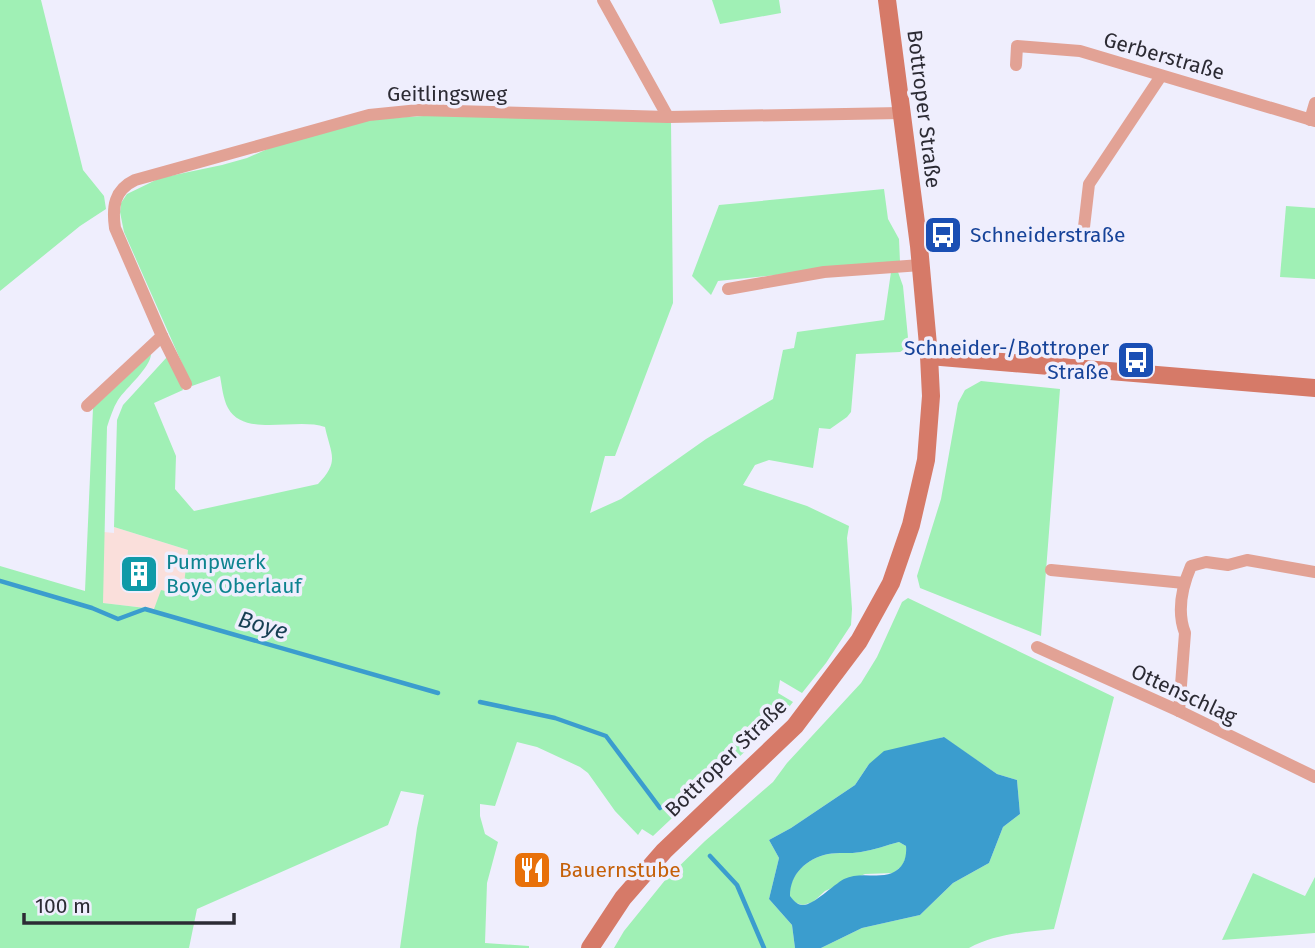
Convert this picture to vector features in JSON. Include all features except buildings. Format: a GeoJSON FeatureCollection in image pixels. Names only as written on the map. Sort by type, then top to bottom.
{"type":"FeatureCollection","features":[{"type":"Feature","properties":{"kind":"main road","name":"Bottroper Straße"},"geometry":{"type":"LineString","coordinates":[[590,948],[623,898],[664,851],[795,726],[859,641],[891,583],[920,494],[930,428],[929,356],[887,0]]}},
{"type":"Feature","properties":{"kind":"main road"},"geometry":{"type":"LineString","coordinates":[[929,356],[1315,388]]}},
{"type":"Feature","properties":{"kind":"street"},"geometry":{"type":"LineString","coordinates":[[603,0],[668,117]]}},
{"type":"Feature","properties":{"kind":"street","name":"Gerberstraße"},"geometry":{"type":"LineString","coordinates":[[1016,65],[1017,46],[1080,51],[1312,121]]}},
{"type":"Feature","properties":{"kind":"street"},"geometry":{"type":"LineString","coordinates":[[1084,227],[1089,184],[1161,76]]}},
{"type":"Feature","properties":{"kind":"street"},"geometry":{"type":"LineString","coordinates":[[1312,121],[1315,103]]}},
{"type":"Feature","properties":{"kind":"street","name":"Geitlingsweg"},"geometry":{"type":"LineString","coordinates":[[186,384],[115,228],[113,213],[116,199],[124,187],[135,180],[369,115],[419,110],[668,117],[901,113]]}},
{"type":"Feature","properties":{"kind":"street"},"geometry":{"type":"LineString","coordinates":[[728,289],[824,272],[920,265]]}},
{"type":"Feature","properties":{"kind":"street"},"geometry":{"type":"LineString","coordinates":[[87,406],[162,336]]}},
{"type":"Feature","properties":{"kind":"street"},"geometry":{"type":"LineString","coordinates":[[1179,711],[1185,633],[1181,622],[1184,583],[1191,566],[1206,562],[1227,565],[1247,560],[1315,572]]}},
{"type":"Feature","properties":{"kind":"street"},"geometry":{"type":"LineString","coordinates":[[1051,570],[1184,583]]}},
{"type":"Feature","properties":{"kind":"street","name":"Ottenschlag"},"geometry":{"type":"LineString","coordinates":[[1037,647],[1315,776]]}},
{"type":"Feature","properties":{"kind":"shaded area"},"geometry":{"type":"Polygon","coordinates":[[[114,527],[188,550],[184,584],[178,594],[155,609],[102,603],[104,532],[114,533],[114,527]]]}},
{"type":"Feature","properties":{"kind":"green space"},"geometry":{"type":"Polygon","coordinates":[[[0,0],[41,0],[83,170],[104,196],[106,209],[80,226],[0,291],[0,0]]]}},
{"type":"Feature","properties":{"kind":"green space"},"geometry":{"type":"Polygon","coordinates":[[[712,0],[779,0],[781,13],[720,24],[712,0]]]}},
{"type":"Feature","properties":{"kind":"green space"},"geometry":{"type":"Polygon","coordinates":[[[441,115],[671,122],[673,303],[615,456],[605,456],[590,513],[621,499],[706,439],[773,399],[783,350],[794,348],[797,332],[884,320],[891,272],[898,272],[903,286],[909,348],[900,352],[856,354],[851,412],[830,429],[819,428],[813,468],[769,460],[755,465],[743,485],[807,506],[849,526],[847,538],[851,625],[802,693],[780,680],[778,693],[793,702],[789,707],[653,836],[642,829],[638,835],[615,811],[588,773],[580,767],[537,747],[517,742],[495,806],[480,804],[485,834],[498,842],[487,883],[485,943],[529,948],[400,948],[424,795],[401,791],[388,825],[197,909],[189,948],[0,948],[0,566],[85,591],[93,408],[151,354],[143,371],[118,400],[107,427],[103,603],[154,609],[161,590],[177,594],[184,584],[188,550],[114,527],[117,420],[123,405],[167,357],[183,390],[154,403],[176,456],[175,489],[194,511],[318,484],[329,469],[332,457],[325,427],[258,425],[246,422],[236,417],[228,408],[220,376],[192,386],[124,232],[121,203],[127,194],[160,178],[247,158],[281,143],[372,119],[441,115]]]}},
{"type":"Feature","properties":{"kind":"green space"},"geometry":{"type":"Polygon","coordinates":[[[884,189],[888,219],[899,239],[900,262],[718,281],[711,295],[692,276],[719,205],[884,189]]]}},
{"type":"Feature","properties":{"kind":"green space"},"geometry":{"type":"Polygon","coordinates":[[[1286,206],[1315,208],[1315,279],[1280,277],[1286,206]]]}},
{"type":"Feature","properties":{"kind":"green space"},"geometry":{"type":"Polygon","coordinates":[[[981,381],[1060,389],[1041,636],[920,588],[917,576],[941,499],[958,403],[965,390],[981,381]]]}},
{"type":"Feature","properties":{"kind":"green space"},"geometry":{"type":"Polygon","coordinates":[[[908,598],[1114,697],[1054,929],[1000,937],[969,948],[821,948],[862,928],[920,915],[953,883],[989,863],[1003,827],[1020,814],[1017,780],[997,774],[943,737],[869,764],[855,785],[769,840],[779,858],[769,899],[792,925],[795,948],[614,948],[624,931],[666,879],[773,782],[787,763],[861,683],[877,657],[902,602],[908,598]]]}},
{"type":"Feature","properties":{"kind":"green space"},"geometry":{"type":"Polygon","coordinates":[[[899,842],[906,846],[907,855],[902,866],[893,873],[865,874],[825,891],[813,902],[803,905],[796,903],[789,896],[796,874],[820,856],[861,852],[899,842]]]}},
{"type":"Feature","properties":{"kind":"green space"},"geometry":{"type":"Polygon","coordinates":[[[1253,873],[1305,896],[1315,877],[1315,933],[1222,940],[1253,873]]]}},
{"type":"Feature","properties":{"kind":"water"},"geometry":{"type":"Polygon","coordinates":[[[944,737],[997,774],[1017,780],[1020,814],[1003,827],[989,863],[953,883],[920,915],[862,928],[821,948],[795,948],[792,925],[769,899],[779,858],[769,840],[855,785],[869,764],[884,751],[944,737]],[[899,842],[866,851],[820,856],[796,874],[790,896],[803,905],[818,898],[844,879],[892,873],[904,862],[906,846],[899,842]]]}},
{"type":"Feature","properties":{"kind":"waterway","name":"Boye"},"geometry":{"type":"LineString","coordinates":[[0,581],[92,608],[118,619],[145,609],[438,693]]}},
{"type":"Feature","properties":{"kind":"waterway","name":"Boye"},"geometry":{"type":"LineString","coordinates":[[480,702],[555,718],[606,736],[660,808]]}},
{"type":"Feature","properties":{"kind":"waterway","name":"Boye"},"geometry":{"type":"LineString","coordinates":[[710,856],[737,885],[764,948]]}},
{"type":"Feature","properties":{"kind":"place","name":"Schneiderstraße"},"geometry":{"type":"Point","coordinates":[943,235]}},
{"type":"Feature","properties":{"kind":"place","name":"Schneider-/Bottroper Straße"},"geometry":{"type":"Point","coordinates":[1136,360]}},
{"type":"Feature","properties":{"kind":"place","name":"Pumpwerk Boye Oberlauf"},"geometry":{"type":"Point","coordinates":[139,574]}},
{"type":"Feature","properties":{"kind":"place","name":"Bauernstube"},"geometry":{"type":"Point","coordinates":[532,870]}}]}
